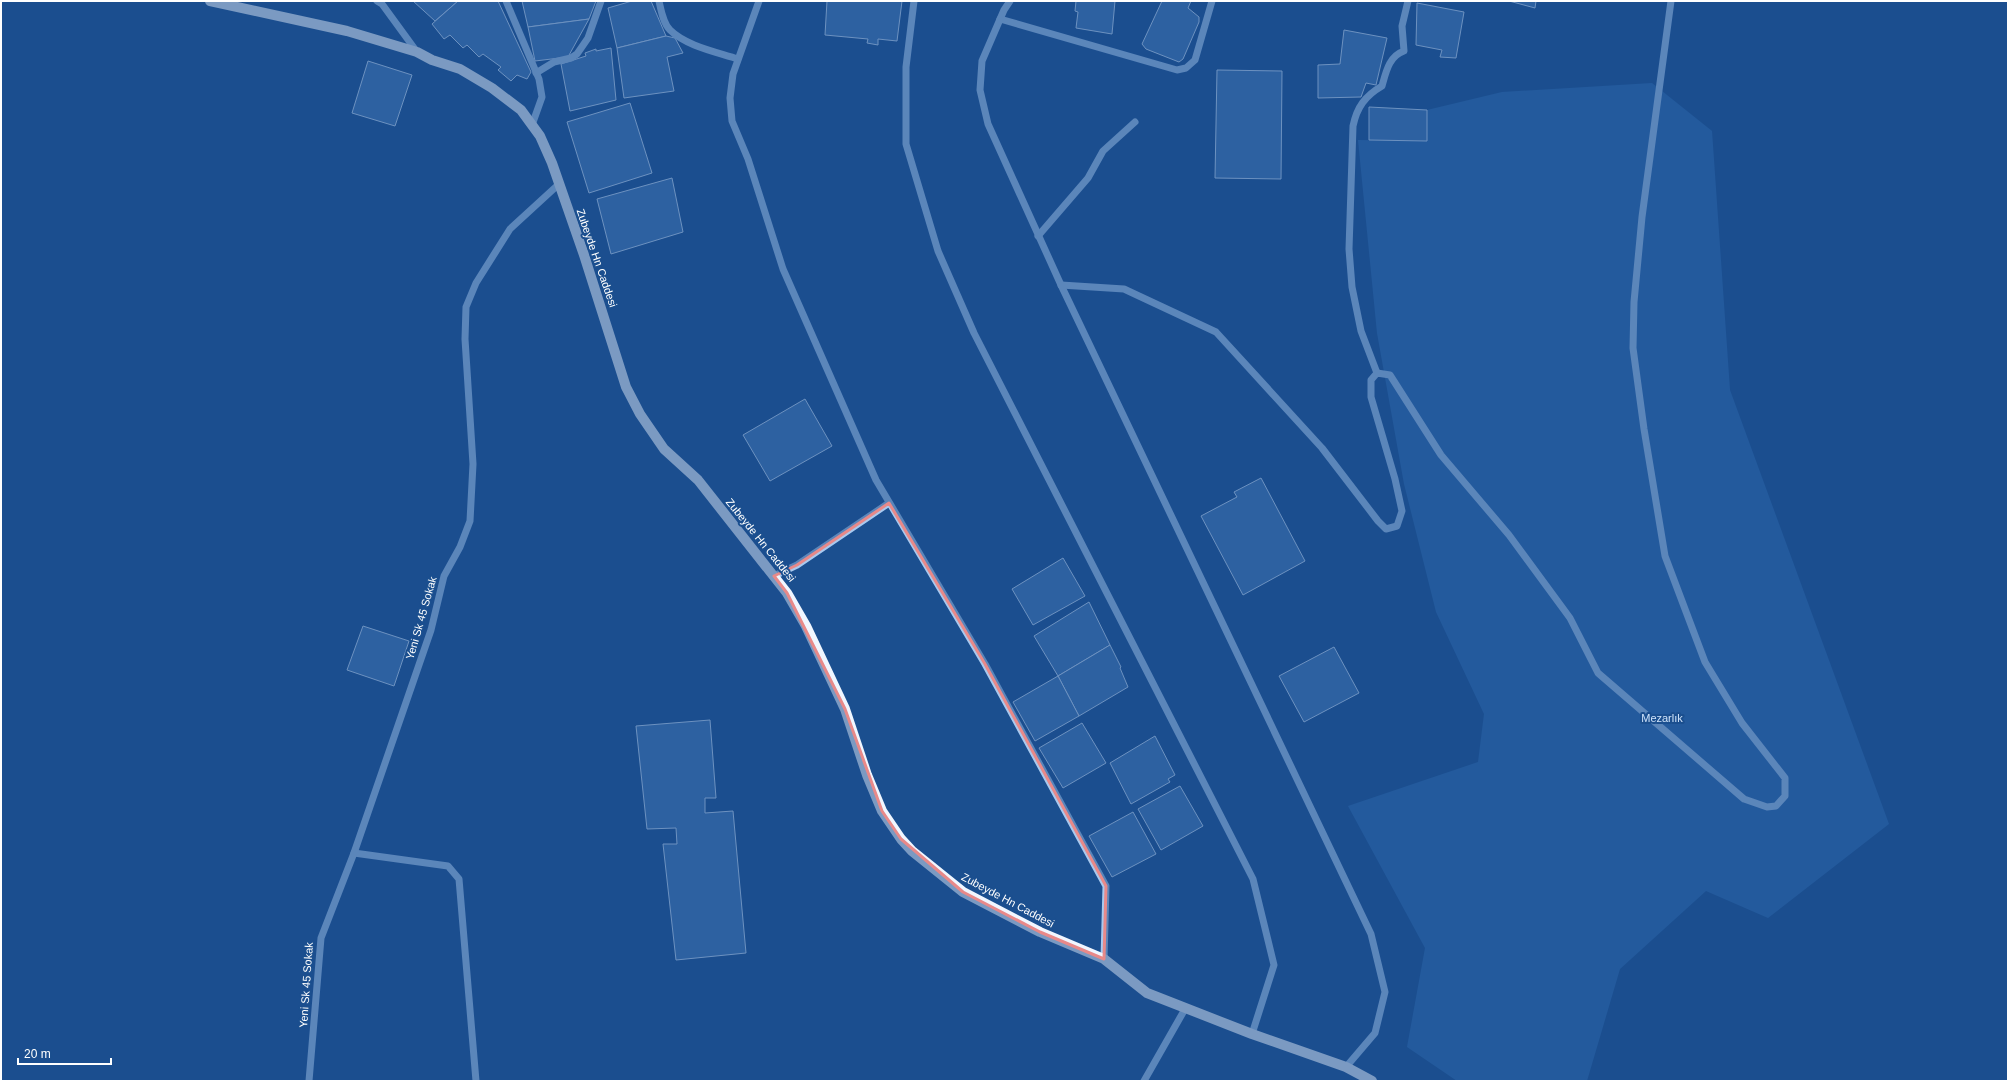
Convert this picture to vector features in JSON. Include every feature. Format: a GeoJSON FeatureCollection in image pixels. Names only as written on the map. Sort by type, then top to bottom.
{"type":"FeatureCollection","features":[{"type":"Feature","properties":{"kind":"main road","name":"Zubeyde Hn Caddesi"},"geometry":{"type":"LineString","coordinates":[[210,1],[347,31],[417,52],[432,60],[460,70],[492,88],[521,110],[540,136],[559,184],[584,255],[626,388],[640,414],[664,449],[698,480],[788,593],[806,626],[845,709],[867,774],[882,811],[900,839],[928,865],[963,892],[1040,932],[1104,959],[1147,993],[1252,1034],[1346,1067],[1372,1081]]}},
{"type":"Feature","properties":{"kind":"street"},"geometry":{"type":"LineString","coordinates":[[377,1],[382,4],[417,52]]}},
{"type":"Feature","properties":{"kind":"street"},"geometry":{"type":"LineString","coordinates":[[506,1],[539,79],[542,97],[532,125]]}},
{"type":"Feature","properties":{"kind":"street"},"geometry":{"type":"LineString","coordinates":[[536,73],[554,62],[571,58],[577,54],[588,38],[601,1]]}},
{"type":"Feature","properties":{"kind":"street"},"geometry":{"type":"LineString","coordinates":[[659,1],[662,13],[669,29],[682,38],[738,59]]}},
{"type":"Feature","properties":{"kind":"street"},"geometry":{"type":"LineString","coordinates":[[758,1],[733,74],[730,98],[732,121],[748,159],[783,269],[876,480],[985,664],[1106,886],[1104,959]]}},
{"type":"Feature","properties":{"kind":"street"},"geometry":{"type":"LineString","coordinates":[[914,1],[906,67],[906,144],[938,251],[974,333],[1253,879],[1274,965],[1252,1034]]}},
{"type":"Feature","properties":{"kind":"street"},"geometry":{"type":"LineString","coordinates":[[1010,1],[1000,19],[982,60],[980,90],[988,124],[1061,285],[1371,934],[1386,992],[1375,1033],[1346,1067]]}},
{"type":"Feature","properties":{"kind":"street"},"geometry":{"type":"LineString","coordinates":[[1000,19],[1177,70],[1186,68],[1194,60],[1212,1]]}},
{"type":"Feature","properties":{"kind":"street"},"geometry":{"type":"LineString","coordinates":[[1376,374],[1361,331],[1352,288],[1349,249],[1353,126],[1356,111],[1371,92],[1382,86],[1389,63],[1399,53],[1404,51],[1402,26],[1408,1]]}},
{"type":"Feature","properties":{"kind":"street"},"geometry":{"type":"LineString","coordinates":[[1376,374],[1390,376],[1441,455],[1510,535],[1570,618],[1598,673],[1744,799],[1767,807],[1776,806],[1785,796],[1785,778],[1742,723],[1705,662],[1665,556],[1633,348],[1634,302],[1642,217],[1671,1]]}},
{"type":"Feature","properties":{"kind":"street"},"geometry":{"type":"LineString","coordinates":[[1038,236],[1088,178],[1103,151],[1135,122]]}},
{"type":"Feature","properties":{"kind":"street","name":"Yeni Sk 45 Sokak"},"geometry":{"type":"LineString","coordinates":[[309,1081],[321,938],[354,852],[431,630],[444,576],[460,547],[470,521],[473,464],[465,339],[466,307],[476,283],[510,230],[559,184]]}},
{"type":"Feature","properties":{"kind":"street"},"geometry":{"type":"LineString","coordinates":[[1061,285],[1124,289],[1216,332],[1322,448],[1378,521],[1386,529],[1397,526],[1402,512],[1395,480],[1371,397],[1372,380],[1376,374]]}},
{"type":"Feature","properties":{"kind":"street"},"geometry":{"type":"LineString","coordinates":[[774,576],[797,565],[889,503]]}},
{"type":"Feature","properties":{"kind":"street"},"geometry":{"type":"LineString","coordinates":[[354,852],[448,866],[459,879],[476,1081]]}},
{"type":"Feature","properties":{"kind":"street"},"geometry":{"type":"LineString","coordinates":[[1144,1081],[1185,1009]]}},
{"type":"Feature","properties":{"kind":"highlighted area"},"geometry":{"type":"Polygon","coordinates":[[[889,503],[985,664],[1106,886],[1104,959],[1040,932],[963,892],[901,839],[882,811],[845,709],[787,593],[774,576],[797,565],[889,503]]]}},
{"type":"Feature","properties":{"kind":"green space","name":"Mezarlık"},"geometry":{"type":"Polygon","coordinates":[[[1652,83],[1712,131],[1730,390],[1889,824],[1768,918],[1706,891],[1620,969],[1587,1081],[1457,1081],[1407,1047],[1425,948],[1348,806],[1478,762],[1484,714],[1436,612],[1404,484],[1377,333],[1358,140],[1426,141],[1427,110],[1502,92],[1652,83]]]}},
{"type":"Feature","properties":{"kind":"building"},"geometry":{"type":"Polygon","coordinates":[[[413,1],[458,1],[435,21],[413,1]]]}},
{"type":"Feature","properties":{"kind":"building"},"geometry":{"type":"Polygon","coordinates":[[[458,1],[498,1],[531,72],[527,79],[517,75],[511,81],[498,70],[501,67],[483,54],[479,57],[467,45],[463,48],[450,35],[444,39],[432,24],[458,1]]]}},
{"type":"Feature","properties":{"kind":"building"},"geometry":{"type":"Polygon","coordinates":[[[522,1],[596,1],[589,19],[528,27],[522,1]]]}},
{"type":"Feature","properties":{"kind":"building"},"geometry":{"type":"Polygon","coordinates":[[[632,1],[651,1],[666,36],[617,48],[608,8],[632,1]]]}},
{"type":"Feature","properties":{"kind":"building"},"geometry":{"type":"Polygon","coordinates":[[[827,1],[902,1],[897,41],[878,39],[878,45],[867,43],[868,39],[825,35],[827,1]]]}},
{"type":"Feature","properties":{"kind":"building"},"geometry":{"type":"Polygon","coordinates":[[[1076,1],[1115,1],[1112,34],[1076,28],[1078,12],[1075,11],[1076,1]]]}},
{"type":"Feature","properties":{"kind":"building"},"geometry":{"type":"Polygon","coordinates":[[[1162,1],[1191,1],[1188,8],[1199,17],[1199,22],[1183,59],[1179,62],[1146,49],[1142,44],[1162,1]]]}},
{"type":"Feature","properties":{"kind":"building"},"geometry":{"type":"Polygon","coordinates":[[[1509,1],[1536,1],[1535,8],[1509,1]]]}},
{"type":"Feature","properties":{"kind":"building"},"geometry":{"type":"Polygon","coordinates":[[[1417,3],[1464,12],[1456,58],[1440,57],[1442,50],[1416,45],[1417,3]]]}},
{"type":"Feature","properties":{"kind":"building"},"geometry":{"type":"Polygon","coordinates":[[[589,19],[568,57],[535,61],[528,27],[589,19]]]}},
{"type":"Feature","properties":{"kind":"building"},"geometry":{"type":"Polygon","coordinates":[[[1344,30],[1387,38],[1376,85],[1366,83],[1361,97],[1318,98],[1318,65],[1340,64],[1344,30]]]}},
{"type":"Feature","properties":{"kind":"building"},"geometry":{"type":"Polygon","coordinates":[[[666,36],[675,38],[683,53],[667,57],[674,91],[624,98],[617,48],[666,36]]]}},
{"type":"Feature","properties":{"kind":"building"},"geometry":{"type":"Polygon","coordinates":[[[611,48],[616,100],[570,111],[561,64],[586,56],[585,53],[596,49],[596,51],[611,48]]]}},
{"type":"Feature","properties":{"kind":"building"},"geometry":{"type":"Polygon","coordinates":[[[368,61],[412,75],[395,126],[352,113],[368,61]]]}},
{"type":"Feature","properties":{"kind":"building"},"geometry":{"type":"Polygon","coordinates":[[[1217,70],[1282,71],[1281,179],[1215,178],[1217,70]]]}},
{"type":"Feature","properties":{"kind":"building"},"geometry":{"type":"Polygon","coordinates":[[[630,103],[652,173],[589,193],[567,122],[630,103]]]}},
{"type":"Feature","properties":{"kind":"building"},"geometry":{"type":"Polygon","coordinates":[[[1369,107],[1427,110],[1427,141],[1369,140],[1369,107]]]}},
{"type":"Feature","properties":{"kind":"building"},"geometry":{"type":"Polygon","coordinates":[[[672,178],[683,232],[611,254],[597,199],[672,178]]]}},
{"type":"Feature","properties":{"kind":"building"},"geometry":{"type":"Polygon","coordinates":[[[805,399],[832,446],[770,481],[743,435],[805,399]]]}},
{"type":"Feature","properties":{"kind":"building"},"geometry":{"type":"Polygon","coordinates":[[[1261,478],[1305,561],[1243,595],[1201,516],[1237,497],[1234,492],[1261,478]]]}},
{"type":"Feature","properties":{"kind":"building"},"geometry":{"type":"Polygon","coordinates":[[[1063,558],[1085,596],[1033,625],[1012,589],[1063,558]]]}},
{"type":"Feature","properties":{"kind":"building"},"geometry":{"type":"Polygon","coordinates":[[[1089,602],[1110,645],[1058,676],[1034,636],[1089,602]]]}},
{"type":"Feature","properties":{"kind":"building"},"geometry":{"type":"Polygon","coordinates":[[[363,626],[409,641],[394,686],[347,670],[363,626]]]}},
{"type":"Feature","properties":{"kind":"building"},"geometry":{"type":"Polygon","coordinates":[[[1110,645],[1121,667],[1120,668],[1128,687],[1079,716],[1058,676],[1110,645]]]}},
{"type":"Feature","properties":{"kind":"building"},"geometry":{"type":"Polygon","coordinates":[[[1334,647],[1359,693],[1304,722],[1279,676],[1334,647]]]}},
{"type":"Feature","properties":{"kind":"building"},"geometry":{"type":"Polygon","coordinates":[[[1058,676],[1079,716],[1035,741],[1013,702],[1058,676]]]}},
{"type":"Feature","properties":{"kind":"building"},"geometry":{"type":"Polygon","coordinates":[[[710,720],[716,798],[705,798],[705,813],[733,811],[746,953],[676,960],[663,844],[677,844],[676,828],[647,829],[636,726],[710,720]]]}},
{"type":"Feature","properties":{"kind":"building"},"geometry":{"type":"Polygon","coordinates":[[[1082,723],[1106,763],[1063,788],[1039,748],[1082,723]]]}},
{"type":"Feature","properties":{"kind":"building"},"geometry":{"type":"Polygon","coordinates":[[[1155,736],[1175,775],[1168,779],[1170,782],[1131,804],[1110,763],[1155,736]]]}},
{"type":"Feature","properties":{"kind":"building"},"geometry":{"type":"Polygon","coordinates":[[[1180,786],[1203,826],[1161,850],[1138,809],[1180,786]]]}},
{"type":"Feature","properties":{"kind":"building"},"geometry":{"type":"Polygon","coordinates":[[[1133,812],[1156,854],[1112,877],[1089,836],[1133,812]]]}}]}
